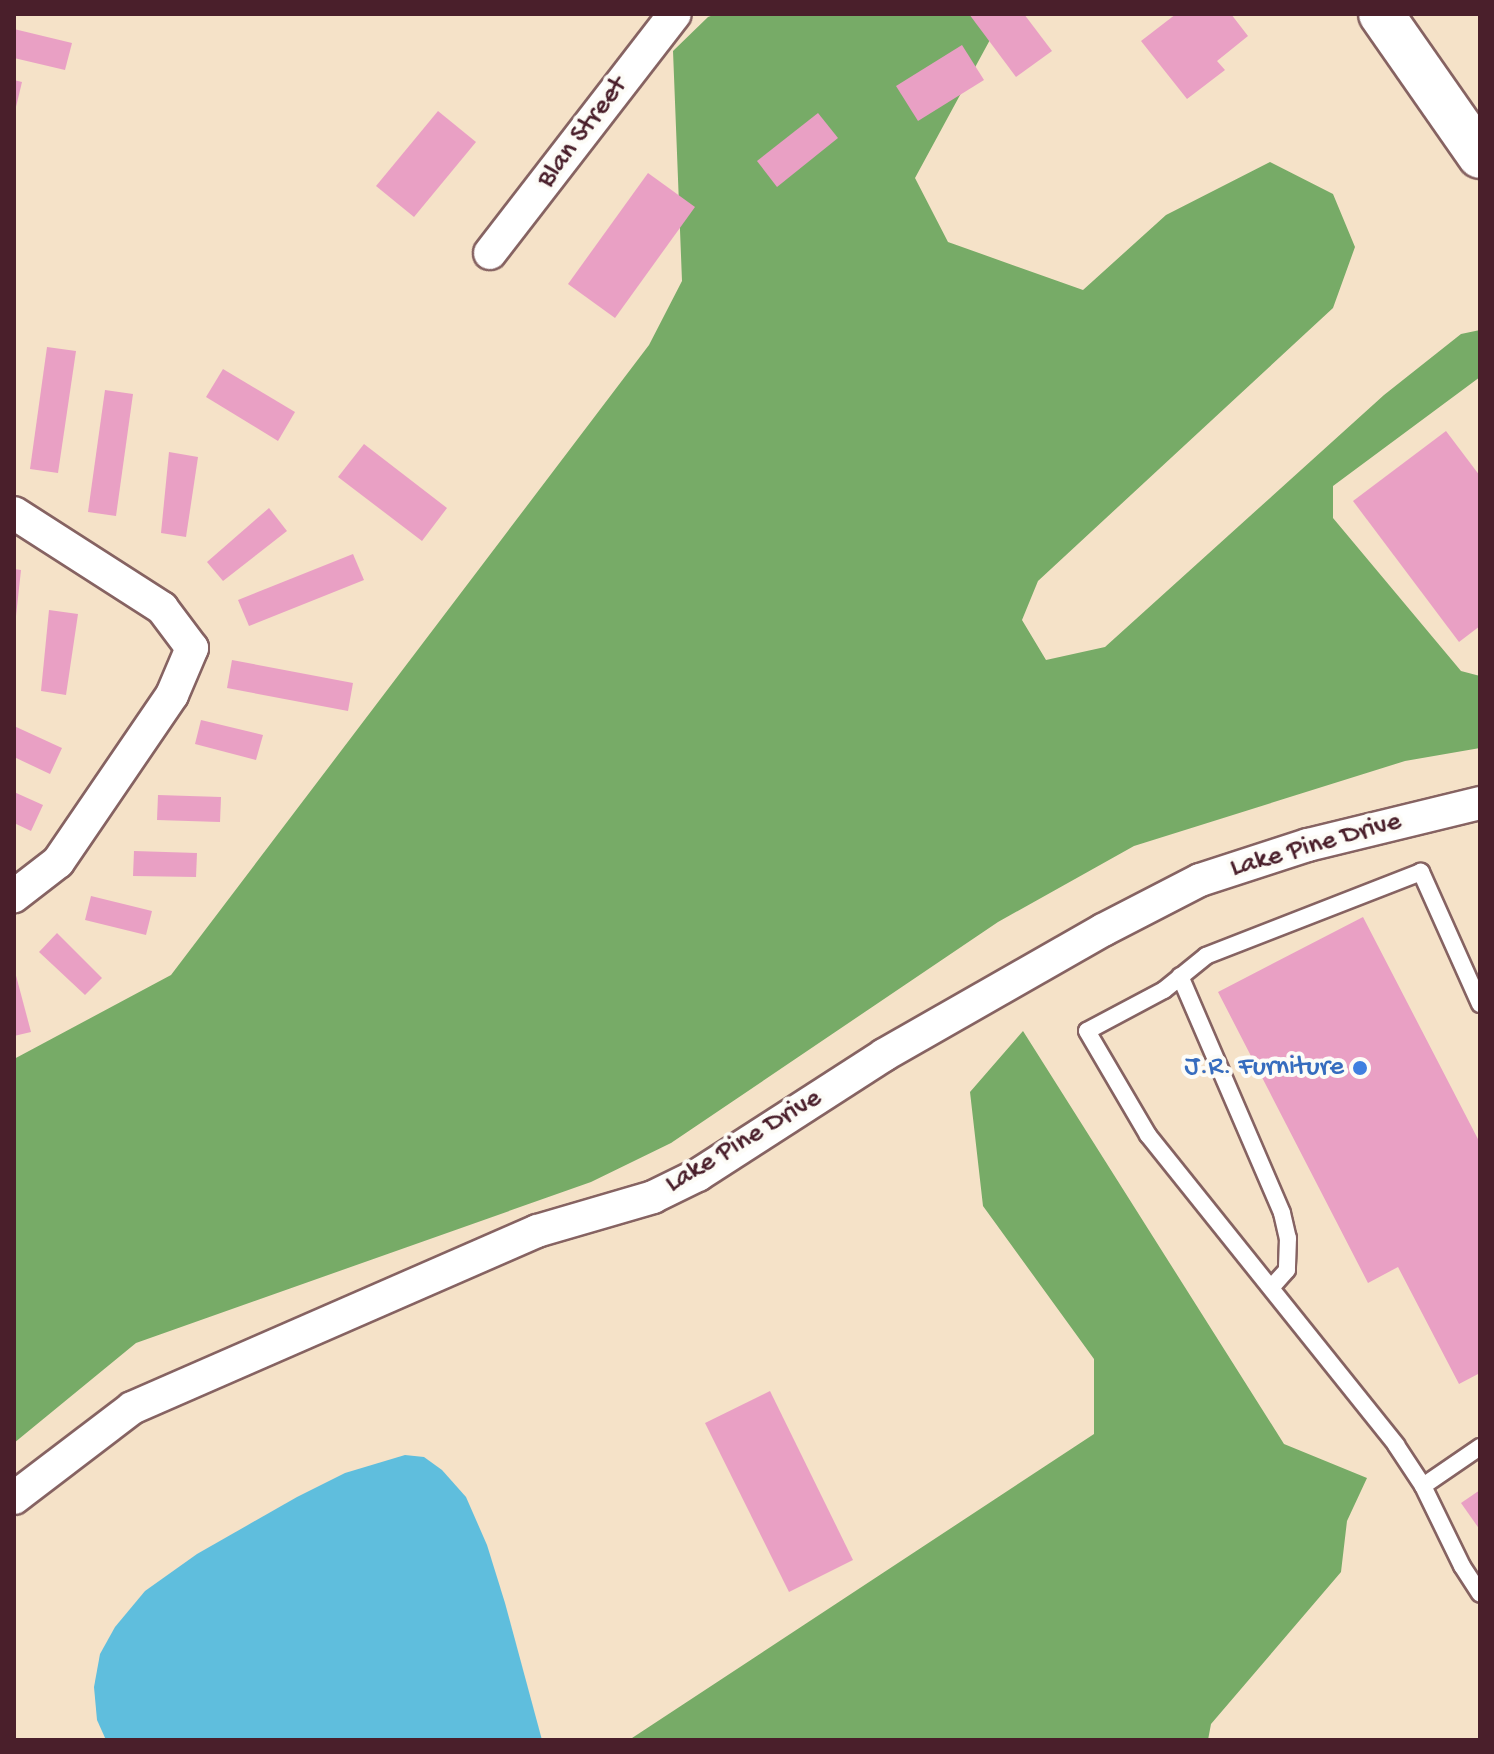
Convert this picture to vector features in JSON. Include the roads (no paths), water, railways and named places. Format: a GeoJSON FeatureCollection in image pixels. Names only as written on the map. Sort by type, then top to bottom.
{"type":"FeatureCollection","features":[{"type":"Feature","properties":{"kind":"main road"},"geometry":{"type":"LineString","coordinates":[[1381,14],[1480,156]]}},
{"type":"Feature","properties":{"kind":"street","name":"Blan Street"},"geometry":{"type":"LineString","coordinates":[[490,253],[675,14]]}},
{"type":"Feature","properties":{"kind":"street"},"geometry":{"type":"LineString","coordinates":[[14,513],[162,608],[192,648],[172,695],[58,862],[14,896]]}},
{"type":"Feature","properties":{"kind":"street","name":"Lake Pine Drive"},"geometry":{"type":"LineString","coordinates":[[14,1498],[132,1408],[537,1231],[653,1197],[698,1175],[884,1055],[1103,930],[1200,880],[1308,845],[1480,803]]}},
{"type":"Feature","properties":{"kind":"lane"},"geometry":{"type":"LineString","coordinates":[[1480,1004],[1421,872],[1206,956],[1164,990],[1087,1031],[1148,1135],[1364,1402],[1423,1486],[1462,1566],[1480,1594]]}},
{"type":"Feature","properties":{"kind":"lane"},"geometry":{"type":"LineString","coordinates":[[1180,976],[1282,1213],[1288,1238],[1287,1270],[1271,1288]]}},
{"type":"Feature","properties":{"kind":"lane"},"geometry":{"type":"LineString","coordinates":[[1423,1486],[1480,1447]]}},
{"type":"Feature","properties":{"kind":"water"},"geometry":{"type":"Polygon","coordinates":[[[405,1455],[424,1457],[442,1470],[466,1497],[487,1545],[542,1740],[106,1740],[97,1720],[94,1687],[100,1654],[115,1627],[145,1591],[197,1554],[297,1497],[345,1473],[405,1455]]]}},
{"type":"Feature","properties":{"kind":"place","name":"J.R. Furniture"},"geometry":{"type":"Point","coordinates":[1360,1068]}}]}
